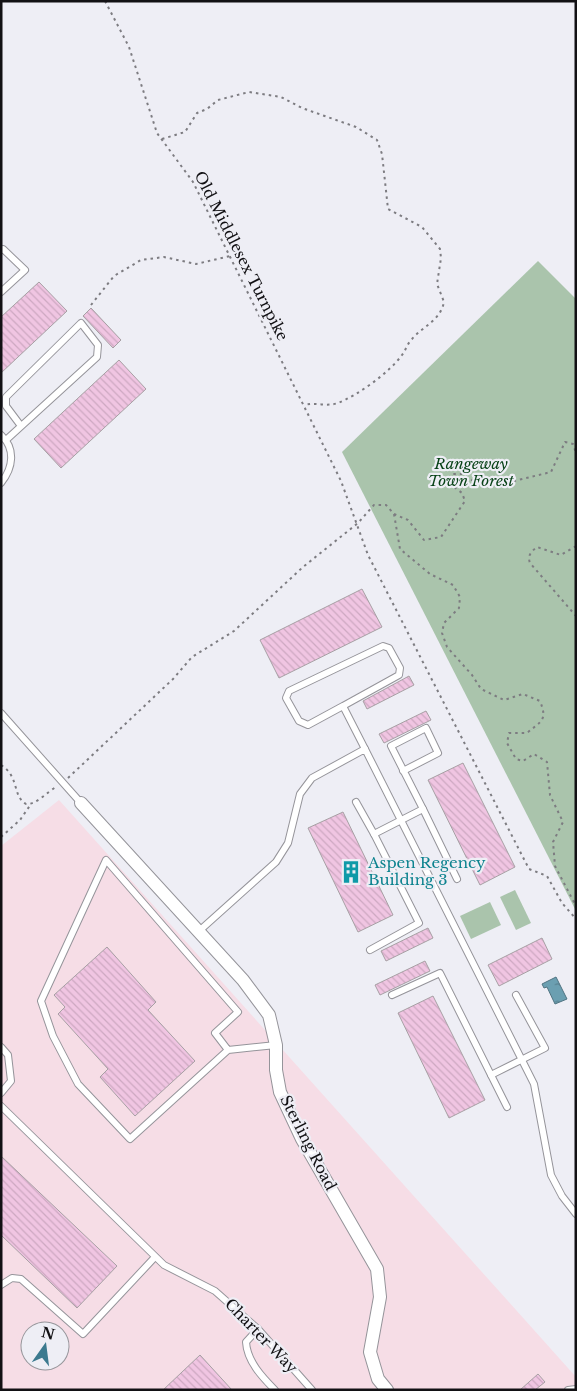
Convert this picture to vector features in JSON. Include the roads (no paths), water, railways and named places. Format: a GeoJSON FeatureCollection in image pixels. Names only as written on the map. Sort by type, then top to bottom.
{"type":"FeatureCollection","features":[{"type":"Feature","properties":{"kind":"street","name":"Sterling Road"},"geometry":{"type":"LineString","coordinates":[[81,803],[243,980],[269,1015],[276,1045],[276,1070],[280,1092],[302,1140],[377,1269],[380,1297],[370,1352],[378,1379],[387,1390]]}},
{"type":"Feature","properties":{"kind":"lane"},"geometry":{"type":"LineString","coordinates":[[1,250],[3,249],[25,270],[1,292]]}},
{"type":"Feature","properties":{"kind":"lane"},"geometry":{"type":"LineString","coordinates":[[1,484],[11,466],[10,447],[4,437],[21,426],[97,357],[98,345],[81,323],[6,397],[6,406],[21,426]]}},
{"type":"Feature","properties":{"kind":"lane"},"geometry":{"type":"LineString","coordinates":[[384,646],[389,648],[400,668],[399,675],[343,706],[308,725],[299,721],[286,698],[289,691],[384,646]]}},
{"type":"Feature","properties":{"kind":"lane"},"geometry":{"type":"LineString","coordinates":[[343,706],[534,1084],[551,1176],[562,1196],[576,1214]]}},
{"type":"Feature","properties":{"kind":"lane"},"geometry":{"type":"LineString","coordinates":[[1,713],[81,803]]}},
{"type":"Feature","properties":{"kind":"lane"},"geometry":{"type":"LineString","coordinates":[[403,771],[438,753],[426,728],[391,746],[403,771],[423,809],[457,879]]}},
{"type":"Feature","properties":{"kind":"lane"},"geometry":{"type":"LineString","coordinates":[[198,932],[276,862],[288,842],[300,794],[312,778],[365,749]]}},
{"type":"Feature","properties":{"kind":"lane"},"geometry":{"type":"LineString","coordinates":[[356,802],[418,922],[370,950]]}},
{"type":"Feature","properties":{"kind":"lane"},"geometry":{"type":"LineString","coordinates":[[374,834],[423,809]]}},
{"type":"Feature","properties":{"kind":"lane"},"geometry":{"type":"LineString","coordinates":[[228,1050],[215,1033],[238,1012],[106,860],[41,1001],[53,1036],[78,1084],[130,1139],[228,1050],[276,1045]]}},
{"type":"Feature","properties":{"kind":"lane"},"geometry":{"type":"LineString","coordinates":[[392,995],[440,973],[507,1107]]}},
{"type":"Feature","properties":{"kind":"lane"},"geometry":{"type":"LineString","coordinates":[[491,1075],[545,1048],[516,995]]}},
{"type":"Feature","properties":{"kind":"lane"},"geometry":{"type":"LineString","coordinates":[[1,1047],[8,1055],[11,1081],[1,1093]]}},
{"type":"Feature","properties":{"kind":"lane","name":"Charter Way"},"geometry":{"type":"LineString","coordinates":[[1,1106],[164,1265],[215,1290],[258,1329],[312,1390]]}},
{"type":"Feature","properties":{"kind":"lane"},"geometry":{"type":"LineString","coordinates":[[1,1285],[12,1278],[21,1279],[83,1334],[155,1257]]}},
{"type":"Feature","properties":{"kind":"lane"},"geometry":{"type":"LineString","coordinates":[[258,1329],[246,1342],[247,1352],[262,1377],[275,1390]]}},
{"type":"Feature","properties":{"kind":"lane"},"geometry":{"type":"LineString","coordinates":[[568,1390],[576,1388]]}},
{"type":"Feature","properties":{"kind":"water"},"geometry":{"type":"Polygon","coordinates":[[[556,977],[567,999],[555,1004],[547,987],[544,988],[542,984],[556,977]]]}},
{"type":"Feature","properties":{"kind":"place","name":"Aspen Regency Building 3"},"geometry":{"type":"Point","coordinates":[351,872]}},
{"type":"Feature","properties":{"kind":"park label","name":"Rangeway Town Forest"},"geometry":{"type":"Point","coordinates":[471,472]}}]}
